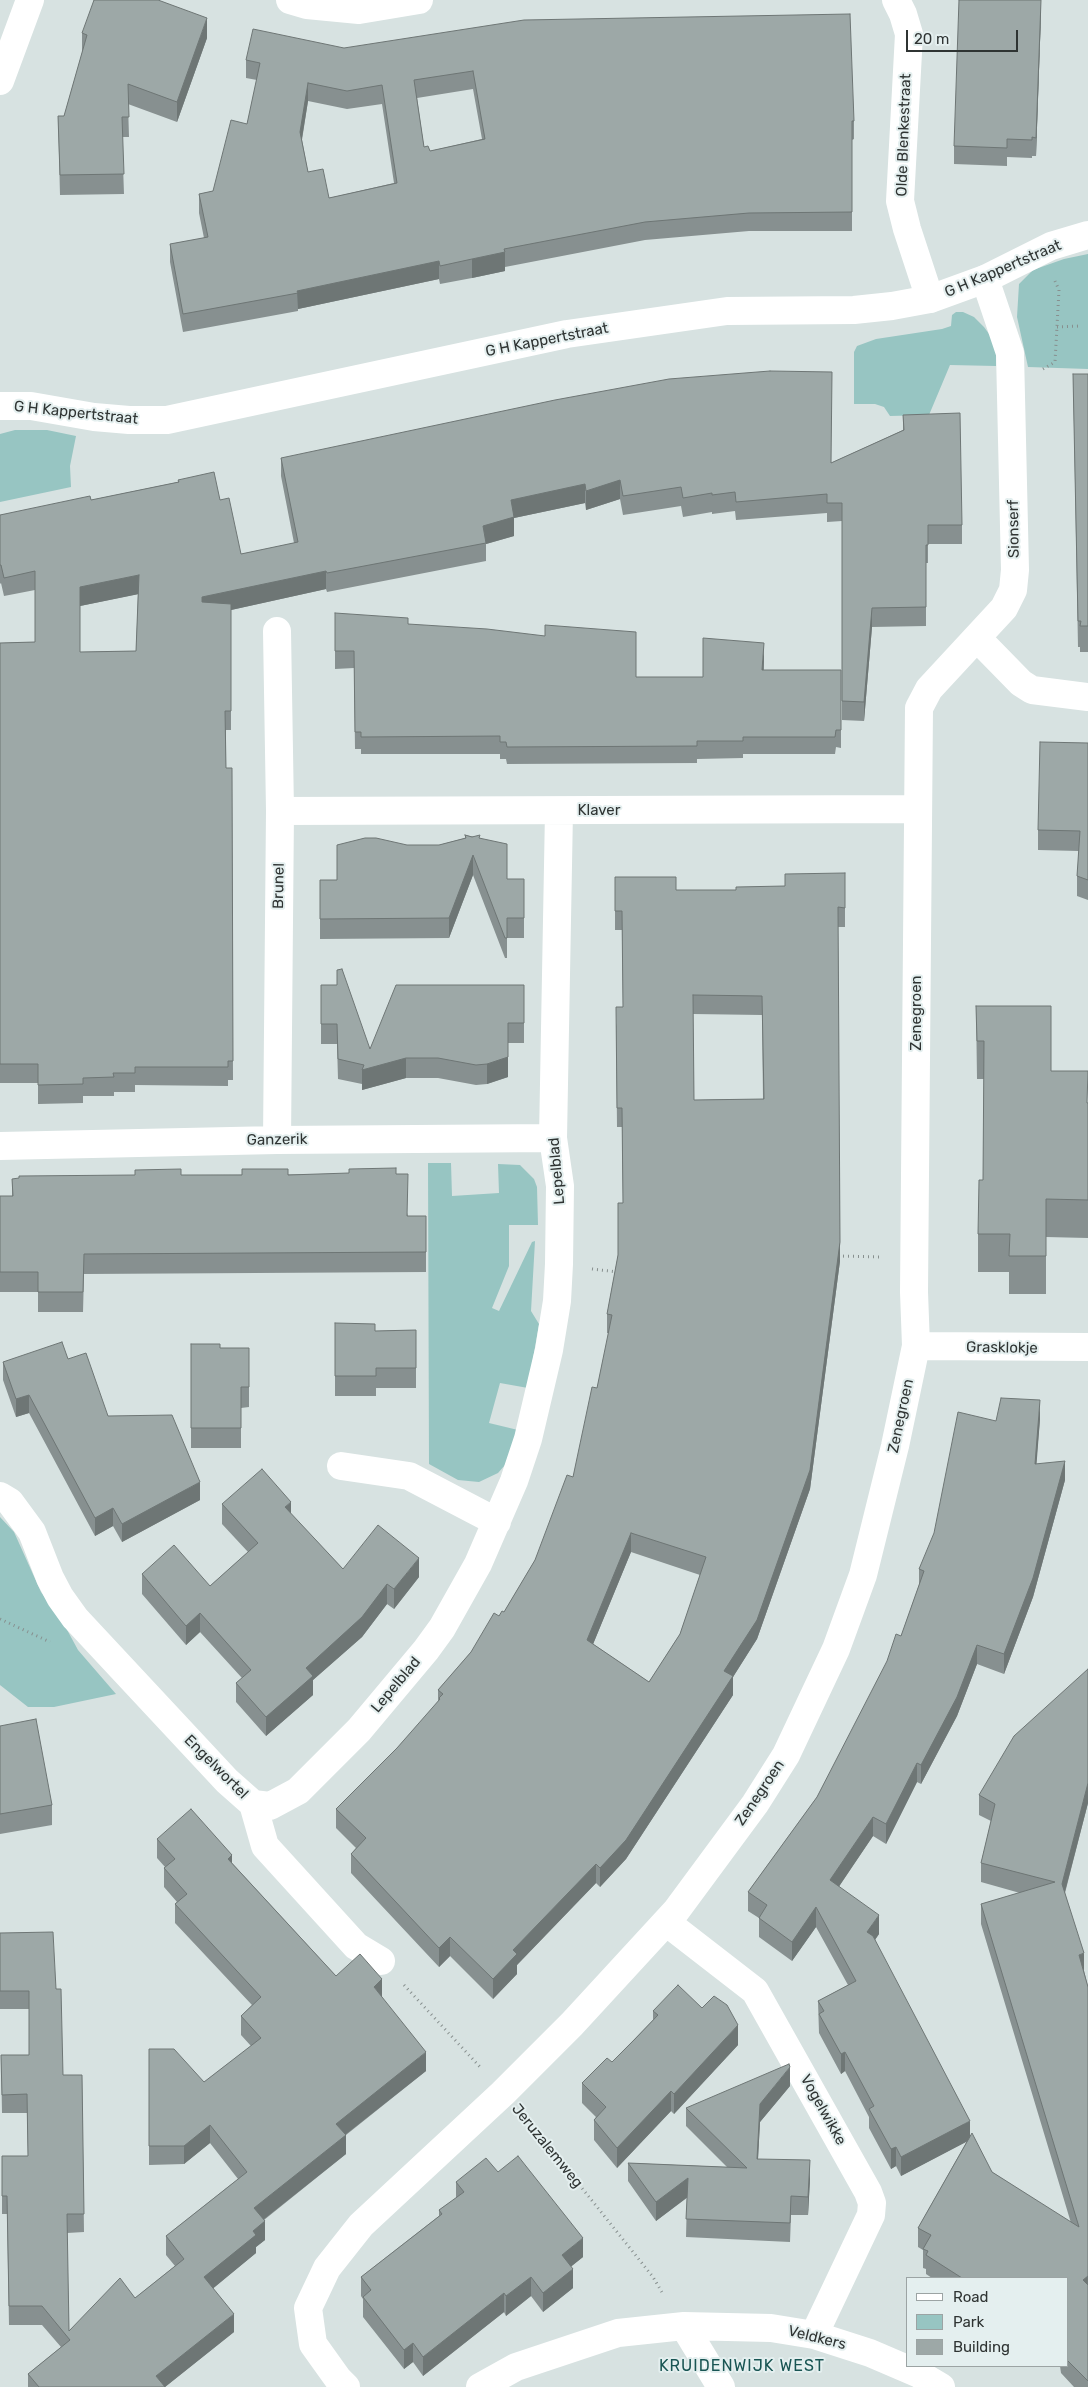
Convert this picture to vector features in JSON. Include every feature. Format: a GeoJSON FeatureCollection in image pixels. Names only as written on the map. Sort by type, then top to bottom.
{"type":"FeatureCollection","features":[{"type":"Feature","properties":{"kind":"street"},"geometry":{"type":"LineString","coordinates":[[0,82],[30,0]]}},
{"type":"Feature","properties":{"kind":"street"},"geometry":{"type":"LineString","coordinates":[[290,0],[307,5],[359,10],[419,0]]}},
{"type":"Feature","properties":{"kind":"street","name":"Olde Blenkestraat"},"geometry":{"type":"LineString","coordinates":[[896,0],[903,14],[909,34],[900,201],[907,229],[930,299]]}},
{"type":"Feature","properties":{"kind":"street","name":"G H Kappertstraat"},"geometry":{"type":"LineString","coordinates":[[0,406],[31,406],[94,417],[129,420],[167,420],[567,334],[727,311],[854,310],[930,299],[985,279],[1042,250],[1088,235]]}},
{"type":"Feature","properties":{"kind":"street","name":"Sionserf"},"geometry":{"type":"LineString","coordinates":[[977,638],[1004,608],[1012,590],[1015,570],[1010,353],[985,279]]}},
{"type":"Feature","properties":{"kind":"street","name":"Brunel"},"geometry":{"type":"LineString","coordinates":[[277,631],[280,811],[277,1140]]}},
{"type":"Feature","properties":{"kind":"street"},"geometry":{"type":"LineString","coordinates":[[977,638],[1032,690],[1088,697]]}},
{"type":"Feature","properties":{"kind":"street","name":"Zenegroen"},"geometry":{"type":"LineString","coordinates":[[503,2093],[572,2024],[666,1922],[755,1804],[781,1763],[836,1649],[864,1575],[896,1446],[916,1346],[914,1292],[916,1258],[919,708],[929,689],[977,638]]}},
{"type":"Feature","properties":{"kind":"street","name":"Klaver"},"geometry":{"type":"LineString","coordinates":[[280,811],[917,809]]}},
{"type":"Feature","properties":{"kind":"street","name":"Lepelblad"},"geometry":{"type":"LineString","coordinates":[[253,1804],[270,1806],[298,1791],[359,1730],[442,1628],[478,1564],[514,1481],[540,1396],[557,1301],[560,1186],[553,1138],[559,811]]}},
{"type":"Feature","properties":{"kind":"street","name":"Ganzerik"},"geometry":{"type":"LineString","coordinates":[[0,1146],[277,1140],[553,1138]]}},
{"type":"Feature","properties":{"kind":"street","name":"Grasklokje"},"geometry":{"type":"LineString","coordinates":[[916,1346],[1088,1347]]}},
{"type":"Feature","properties":{"kind":"street"},"geometry":{"type":"LineString","coordinates":[[341,1466],[409,1476],[497,1522]]}},
{"type":"Feature","properties":{"kind":"street","name":"Engelwortel"},"geometry":{"type":"LineString","coordinates":[[0,1496],[10,1502],[32,1532],[50,1578],[60,1597],[75,1618],[227,1781],[253,1804],[265,1846],[356,1946],[381,1960]]}},
{"type":"Feature","properties":{"kind":"street","name":"Vogelwikke"},"geometry":{"type":"LineString","coordinates":[[666,1922],[755,1990],[868,2192],[872,2203],[871,2215],[814,2335]]}},
{"type":"Feature","properties":{"kind":"street","name":"Jeruzalemweg"},"geometry":{"type":"LineString","coordinates":[[337,2384],[314,2344],[308,2308],[327,2268],[361,2225],[503,2093]]}},
{"type":"Feature","properties":{"kind":"street"},"geometry":{"type":"LineString","coordinates":[[480,2387],[516,2367],[618,2333],[684,2326],[721,2387]]}},
{"type":"Feature","properties":{"kind":"street","name":"Veldkers"},"geometry":{"type":"LineString","coordinates":[[684,2326],[771,2328],[814,2335],[870,2353],[919,2374],[940,2387]]}},
{"type":"Feature","properties":{"kind":"path"},"geometry":{"type":"LineString","coordinates":[[1012,388],[1055,362],[1059,290],[1042,250]]}},
{"type":"Feature","properties":{"kind":"path"},"geometry":{"type":"LineString","coordinates":[[1058,327],[1080,326]]}},
{"type":"Feature","properties":{"kind":"path"},"geometry":{"type":"LineString","coordinates":[[828,1256],[916,1258]]}},
{"type":"Feature","properties":{"kind":"path"},"geometry":{"type":"LineString","coordinates":[[559,1264],[626,1273]]}},
{"type":"Feature","properties":{"kind":"path"},"geometry":{"type":"LineString","coordinates":[[381,1960],[503,2093]]}},
{"type":"Feature","properties":{"kind":"path","name":"Jeruzalemweg"},"geometry":{"type":"LineString","coordinates":[[503,2093],[526,2118],[653,2277],[684,2326]]}},
{"type":"Feature","properties":{"kind":"green space"},"geometry":{"type":"Polygon","coordinates":[[[1088,254],[1088,369],[1028,367],[1017,317],[1019,284],[1033,270],[1064,259],[1088,254]]]}},
{"type":"Feature","properties":{"kind":"green space"},"geometry":{"type":"Polygon","coordinates":[[[956,312],[963,312],[974,317],[984,327],[992,338],[996,352],[996,366],[950,365],[929,415],[890,416],[884,407],[875,404],[854,404],[854,352],[857,346],[876,339],[951,326],[952,315],[956,312]]]}},
{"type":"Feature","properties":{"kind":"green space"},"geometry":{"type":"Polygon","coordinates":[[[15,430],[47,430],[76,436],[70,466],[71,487],[0,502],[0,434],[15,430]]]}},
{"type":"Feature","properties":{"kind":"green space"},"geometry":{"type":"Polygon","coordinates":[[[428,1163],[451,1163],[452,1196],[499,1193],[498,1164],[520,1165],[534,1179],[537,1187],[538,1225],[509,1225],[509,1266],[492,1308],[499,1311],[532,1242],[535,1241],[531,1311],[539,1324],[528,1388],[500,1383],[489,1423],[518,1430],[505,1465],[498,1473],[479,1482],[458,1480],[429,1464],[428,1163]]]}},
{"type":"Feature","properties":{"kind":"green space"},"geometry":{"type":"Polygon","coordinates":[[[0,1517],[14,1532],[41,1592],[65,1626],[78,1650],[116,1694],[54,1707],[28,1707],[0,1685],[0,1517]]]}},
{"type":"Feature","properties":{"kind":"building"},"geometry":{"type":"Polygon","coordinates":[[[94,0],[158,0],[207,18],[177,102],[128,84],[129,117],[122,117],[124,174],[60,175],[58,116],[64,116],[87,35],[82,33],[94,0]]]}},
{"type":"Feature","properties":{"kind":"building"},"geometry":{"type":"Polygon","coordinates":[[[959,0],[1041,0],[1036,138],[1032,137],[1032,140],[1007,139],[1007,148],[954,146],[959,0]]]}},
{"type":"Feature","properties":{"kind":"building"},"geometry":{"type":"Polygon","coordinates":[[[850,14],[854,121],[852,121],[852,212],[749,213],[645,222],[504,249],[505,252],[440,266],[439,261],[297,291],[298,293],[183,314],[170,244],[208,237],[199,194],[213,191],[231,120],[247,124],[260,63],[246,60],[253,29],[344,48],[524,20],[850,14]],[[473,71],[414,80],[424,147],[428,146],[430,151],[485,139],[473,71]],[[308,83],[300,132],[308,172],[323,169],[329,198],[397,183],[382,85],[347,91],[308,83]]]}},
{"type":"Feature","properties":{"kind":"building"},"geometry":{"type":"Polygon","coordinates":[[[770,371],[832,372],[831,463],[904,430],[903,415],[960,413],[962,525],[928,525],[928,545],[926,545],[926,607],[872,608],[864,702],[842,701],[842,503],[827,503],[827,494],[736,502],[735,492],[712,495],[712,493],[683,498],[681,487],[623,496],[620,480],[586,491],[585,484],[511,500],[514,517],[483,526],[486,543],[327,573],[326,571],[202,597],[202,602],[231,604],[231,711],[225,711],[226,768],[232,768],[233,1061],[228,1061],[228,1067],[135,1067],[135,1073],[113,1073],[114,1077],[83,1078],[83,1084],[38,1085],[38,1064],[0,1064],[0,643],[35,642],[35,571],[4,578],[0,565],[0,515],[90,496],[91,500],[179,482],[178,480],[214,472],[220,500],[229,498],[241,554],[298,542],[281,458],[555,400],[669,379],[770,371]],[[139,575],[80,587],[80,652],[136,651],[139,575]]]}},
{"type":"Feature","properties":{"kind":"building"},"geometry":{"type":"Polygon","coordinates":[[[1073,374],[1088,374],[1088,626],[1080,626],[1081,621],[1078,621],[1073,374]]]}},
{"type":"Feature","properties":{"kind":"building"},"geometry":{"type":"Polygon","coordinates":[[[335,613],[408,618],[408,624],[487,629],[545,636],[545,625],[636,632],[636,677],[703,677],[703,638],[764,643],[762,670],[841,670],[841,730],[836,730],[835,737],[743,737],[743,741],[697,741],[697,746],[507,747],[506,742],[500,742],[500,736],[361,737],[361,732],[355,732],[354,651],[335,651],[335,613]]]}},
{"type":"Feature","properties":{"kind":"building"},"geometry":{"type":"Polygon","coordinates":[[[1040,742],[1088,743],[1088,880],[1077,876],[1080,831],[1038,830],[1040,742]]]}},
{"type":"Feature","properties":{"kind":"building"},"geometry":{"type":"Polygon","coordinates":[[[465,835],[472,837],[480,835],[479,838],[507,844],[507,879],[524,879],[524,918],[507,918],[507,938],[505,938],[473,855],[449,918],[320,919],[320,880],[337,880],[337,845],[365,838],[376,838],[407,845],[439,845],[466,838],[465,835]]]}},
{"type":"Feature","properties":{"kind":"building"},"geometry":{"type":"Polygon","coordinates":[[[845,873],[845,908],[838,907],[840,1242],[810,1470],[757,1620],[724,1671],[733,1676],[626,1840],[600,1868],[596,1864],[513,1950],[517,1954],[493,1979],[450,1937],[439,1948],[351,1854],[366,1838],[336,1809],[397,1748],[440,1699],[443,1694],[438,1690],[471,1652],[494,1613],[499,1616],[502,1611],[504,1612],[535,1560],[567,1475],[573,1477],[592,1387],[597,1388],[612,1315],[607,1314],[618,1255],[618,1203],[623,1203],[622,1108],[617,1108],[616,1007],[623,1007],[622,911],[615,911],[615,877],[676,877],[676,890],[736,890],[736,887],[785,886],[785,874],[845,873]],[[693,995],[694,1100],[764,1099],[762,996],[693,995]],[[631,1533],[587,1640],[649,1682],[680,1634],[706,1557],[631,1533]]]}},
{"type":"Feature","properties":{"kind":"building"},"geometry":{"type":"Polygon","coordinates":[[[342,969],[370,1049],[396,985],[524,985],[524,1023],[508,1023],[508,1057],[487,1064],[476,1065],[438,1058],[406,1058],[362,1070],[364,1065],[338,1059],[337,1024],[321,1024],[321,985],[337,985],[337,970],[342,969]]]}},
{"type":"Feature","properties":{"kind":"building"},"geometry":{"type":"Polygon","coordinates":[[[976,1006],[1051,1006],[1051,1071],[1088,1071],[1088,1200],[1046,1199],[1046,1256],[1009,1256],[1010,1234],[978,1234],[979,1180],[983,1180],[984,1041],[977,1041],[976,1006]]]}},
{"type":"Feature","properties":{"kind":"building"},"geometry":{"type":"Polygon","coordinates":[[[396,1168],[396,1174],[408,1174],[407,1216],[426,1216],[426,1252],[84,1254],[83,1292],[38,1292],[38,1272],[0,1272],[0,1196],[13,1196],[12,1179],[19,1178],[19,1176],[135,1175],[135,1170],[181,1169],[181,1175],[242,1175],[242,1169],[288,1169],[288,1175],[349,1173],[349,1169],[396,1168]]]}},
{"type":"Feature","properties":{"kind":"building"},"geometry":{"type":"Polygon","coordinates":[[[335,1323],[375,1324],[375,1331],[416,1330],[416,1368],[376,1368],[376,1376],[335,1376],[335,1323]]]}},
{"type":"Feature","properties":{"kind":"building"},"geometry":{"type":"Polygon","coordinates":[[[62,1342],[68,1359],[86,1353],[108,1416],[172,1415],[200,1482],[122,1524],[113,1508],[95,1518],[29,1395],[16,1399],[3,1362],[62,1342]]]}},
{"type":"Feature","properties":{"kind":"building"},"geometry":{"type":"Polygon","coordinates":[[[191,1344],[220,1344],[220,1348],[249,1348],[249,1387],[241,1387],[241,1428],[191,1428],[191,1344]]]}},
{"type":"Feature","properties":{"kind":"building"},"geometry":{"type":"Polygon","coordinates":[[[1001,1398],[1040,1400],[1035,1464],[1065,1461],[1033,1578],[1004,1654],[977,1645],[957,1697],[921,1765],[917,1763],[886,1824],[873,1817],[830,1880],[879,1915],[867,1932],[873,1936],[970,2121],[901,2157],[896,2147],[891,2149],[869,2109],[874,2106],[845,2052],[841,2054],[819,2014],[824,2011],[818,2001],[856,1981],[816,1907],[792,1942],[759,1918],[767,1905],[748,1892],[817,1797],[887,1661],[896,1634],[901,1636],[924,1571],[919,1569],[934,1533],[958,1412],[996,1421],[1001,1398]]]}},
{"type":"Feature","properties":{"kind":"building"},"geometry":{"type":"Polygon","coordinates":[[[262,1469],[291,1502],[285,1507],[343,1569],[378,1525],[419,1558],[394,1589],[387,1584],[362,1617],[306,1668],[313,1676],[266,1717],[236,1683],[251,1670],[200,1613],[186,1626],[142,1574],[174,1545],[210,1586],[258,1543],[222,1504],[262,1469]]]}},
{"type":"Feature","properties":{"kind":"building"},"geometry":{"type":"Polygon","coordinates":[[[1088,1669],[1088,1783],[1062,1884],[1084,1953],[1079,1955],[1088,1987],[1088,2276],[1083,2280],[1088,2285],[1088,2381],[1068,2361],[1068,2277],[960,2277],[926,2255],[928,2251],[923,2249],[931,2235],[918,2228],[972,2133],[992,2172],[1079,2227],[981,1904],[1055,1882],[981,1863],[995,1804],[979,1795],[1014,1736],[1088,1669]]]}},
{"type":"Feature","properties":{"kind":"building"},"geometry":{"type":"Polygon","coordinates":[[[36,1719],[52,1805],[0,1814],[0,1726],[36,1719]]]}},
{"type":"Feature","properties":{"kind":"building"},"geometry":{"type":"Polygon","coordinates":[[[191,1809],[232,1855],[228,1859],[336,1976],[360,1954],[382,1979],[374,1987],[426,2052],[336,2124],[346,2135],[254,2208],[265,2221],[253,2231],[256,2235],[204,2277],[234,2314],[156,2376],[165,2387],[39,2387],[28,2374],[70,2340],[42,2306],[9,2306],[7,2196],[2,2196],[2,2156],[28,2156],[27,2094],[2,2095],[1,2055],[29,2055],[29,1991],[0,1991],[0,1933],[53,1932],[56,1989],[61,1989],[63,2075],[82,2075],[84,2214],[67,2214],[69,2331],[120,2278],[135,2298],[184,2259],[166,2236],[247,2172],[210,2125],[184,2146],[149,2146],[149,2049],[174,2049],[204,2082],[261,2038],[241,2016],[261,1997],[175,1904],[187,1894],[164,1868],[175,1859],[157,1839],[191,1809]]]}},
{"type":"Feature","properties":{"kind":"building"},"geometry":{"type":"Polygon","coordinates":[[[678,1985],[702,2008],[714,1996],[727,2005],[738,2025],[674,2094],[671,2091],[617,2148],[594,2120],[606,2107],[582,2083],[607,2058],[612,2062],[635,2039],[658,2015],[653,2011],[678,1985]]]}},
{"type":"Feature","properties":{"kind":"building"},"geometry":{"type":"Polygon","coordinates":[[[789,2064],[790,2067],[760,2104],[757,2159],[810,2160],[808,2197],[791,2196],[790,2223],[686,2219],[688,2178],[656,2202],[628,2163],[747,2168],[686,2108],[789,2064]]]}},
{"type":"Feature","properties":{"kind":"building"},"geometry":{"type":"Polygon","coordinates":[[[518,2156],[583,2238],[562,2255],[573,2269],[543,2293],[531,2277],[506,2296],[504,2293],[423,2357],[413,2343],[404,2350],[363,2297],[371,2290],[361,2277],[442,2214],[439,2210],[464,2192],[456,2182],[486,2158],[498,2172],[518,2156]]]}},
{"type":"Feature","properties":{"kind":"district","name":"KRUIDENWIJK WEST"},"geometry":{"type":"Point","coordinates":[742,2366]}}]}
